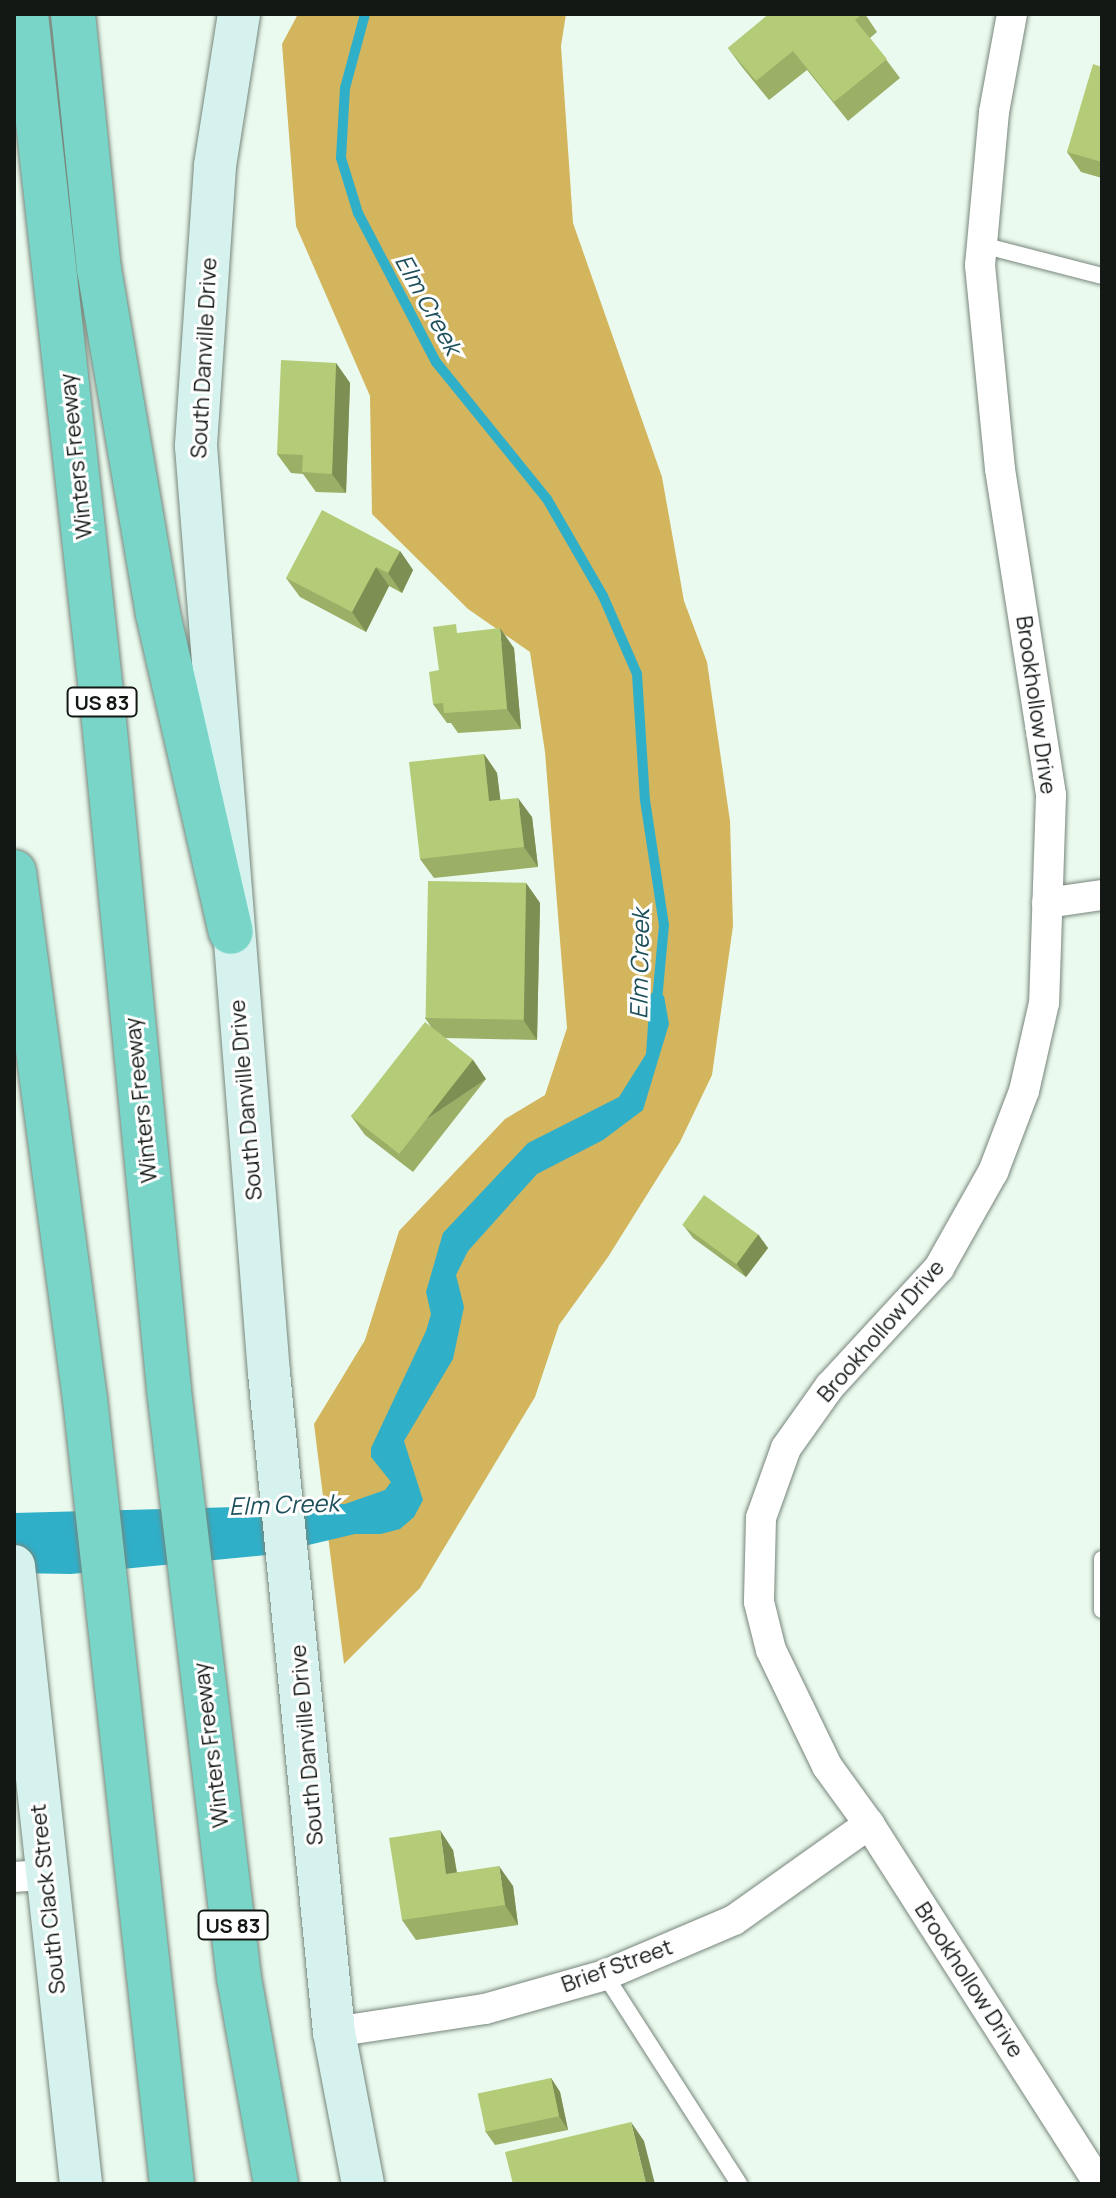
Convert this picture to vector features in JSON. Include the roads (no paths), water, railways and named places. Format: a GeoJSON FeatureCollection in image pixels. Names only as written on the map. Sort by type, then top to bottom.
{"type":"FeatureCollection","features":[{"type":"Feature","properties":{"kind":"highway","name":"Winters Freeway"},"geometry":{"type":"LineString","coordinates":[[26,14],[99,669],[169,1390],[239,1978],[276,2184]]}},
{"type":"Feature","properties":{"kind":"highway"},"geometry":{"type":"LineString","coordinates":[[73,14],[99,269],[155,599],[231,932]]}},
{"type":"Feature","properties":{"kind":"highway"},"geometry":{"type":"LineString","coordinates":[[14,872],[85,1399],[113,1674],[172,2184]]}},
{"type":"Feature","properties":{"kind":"main road","name":"South Danville Drive"},"geometry":{"type":"LineString","coordinates":[[239,14],[215,166],[196,446],[231,932],[269,1373],[300,1662],[334,2032],[363,2184]]}},
{"type":"Feature","properties":{"kind":"main road","name":"South Clack Street"},"geometry":{"type":"LineString","coordinates":[[14,1566],[25,1691],[29,1876],[81,2184]]}},
{"type":"Feature","properties":{"kind":"street","name":"Brookhollow Drive"},"geometry":{"type":"LineString","coordinates":[[1012,14],[994,112],[982,245],[1000,469],[1051,795],[1044,1003],[1024,1091],[993,1172],[939,1268],[830,1386],[786,1448],[761,1518],[759,1602],[771,1650],[827,1766],[869,1824],[1099,2184]]}},
{"type":"Feature","properties":{"kind":"street"},"geometry":{"type":"LineString","coordinates":[[1047,903],[1102,895]]}},
{"type":"Feature","properties":{"kind":"street","name":"Brief Street"},"geometry":{"type":"LineString","coordinates":[[334,2032],[485,2009],[605,1975],[734,1920],[869,1824]]}},
{"type":"Feature","properties":{"kind":"lane"},"geometry":{"type":"LineString","coordinates":[[982,245],[1102,276]]}},
{"type":"Feature","properties":{"kind":"lane"},"geometry":{"type":"LineString","coordinates":[[1102,1559],[1102,1610]]}},
{"type":"Feature","properties":{"kind":"lane"},"geometry":{"type":"LineString","coordinates":[[605,1975],[739,2184]]}},
{"type":"Feature","properties":{"kind":"water"},"geometry":{"type":"Polygon","coordinates":[[[655,990],[664,996],[669,1024],[643,1110],[603,1140],[537,1174],[468,1251],[456,1275],[464,1307],[453,1359],[404,1441],[423,1500],[414,1517],[400,1529],[381,1534],[355,1534],[266,1555],[71,1574],[14,1573],[14,1513],[345,1504],[385,1490],[391,1482],[371,1457],[371,1448],[426,1331],[431,1314],[426,1292],[443,1233],[528,1143],[619,1097],[646,1054],[650,995],[655,990]]]}},
{"type":"Feature","properties":{"kind":"waterway","name":"Elm Creek"},"geometry":{"type":"LineString","coordinates":[[365,14],[345,88],[341,158],[358,213],[436,362],[547,499],[603,596],[637,674],[645,800],[664,925],[657,1001]]}}]}
